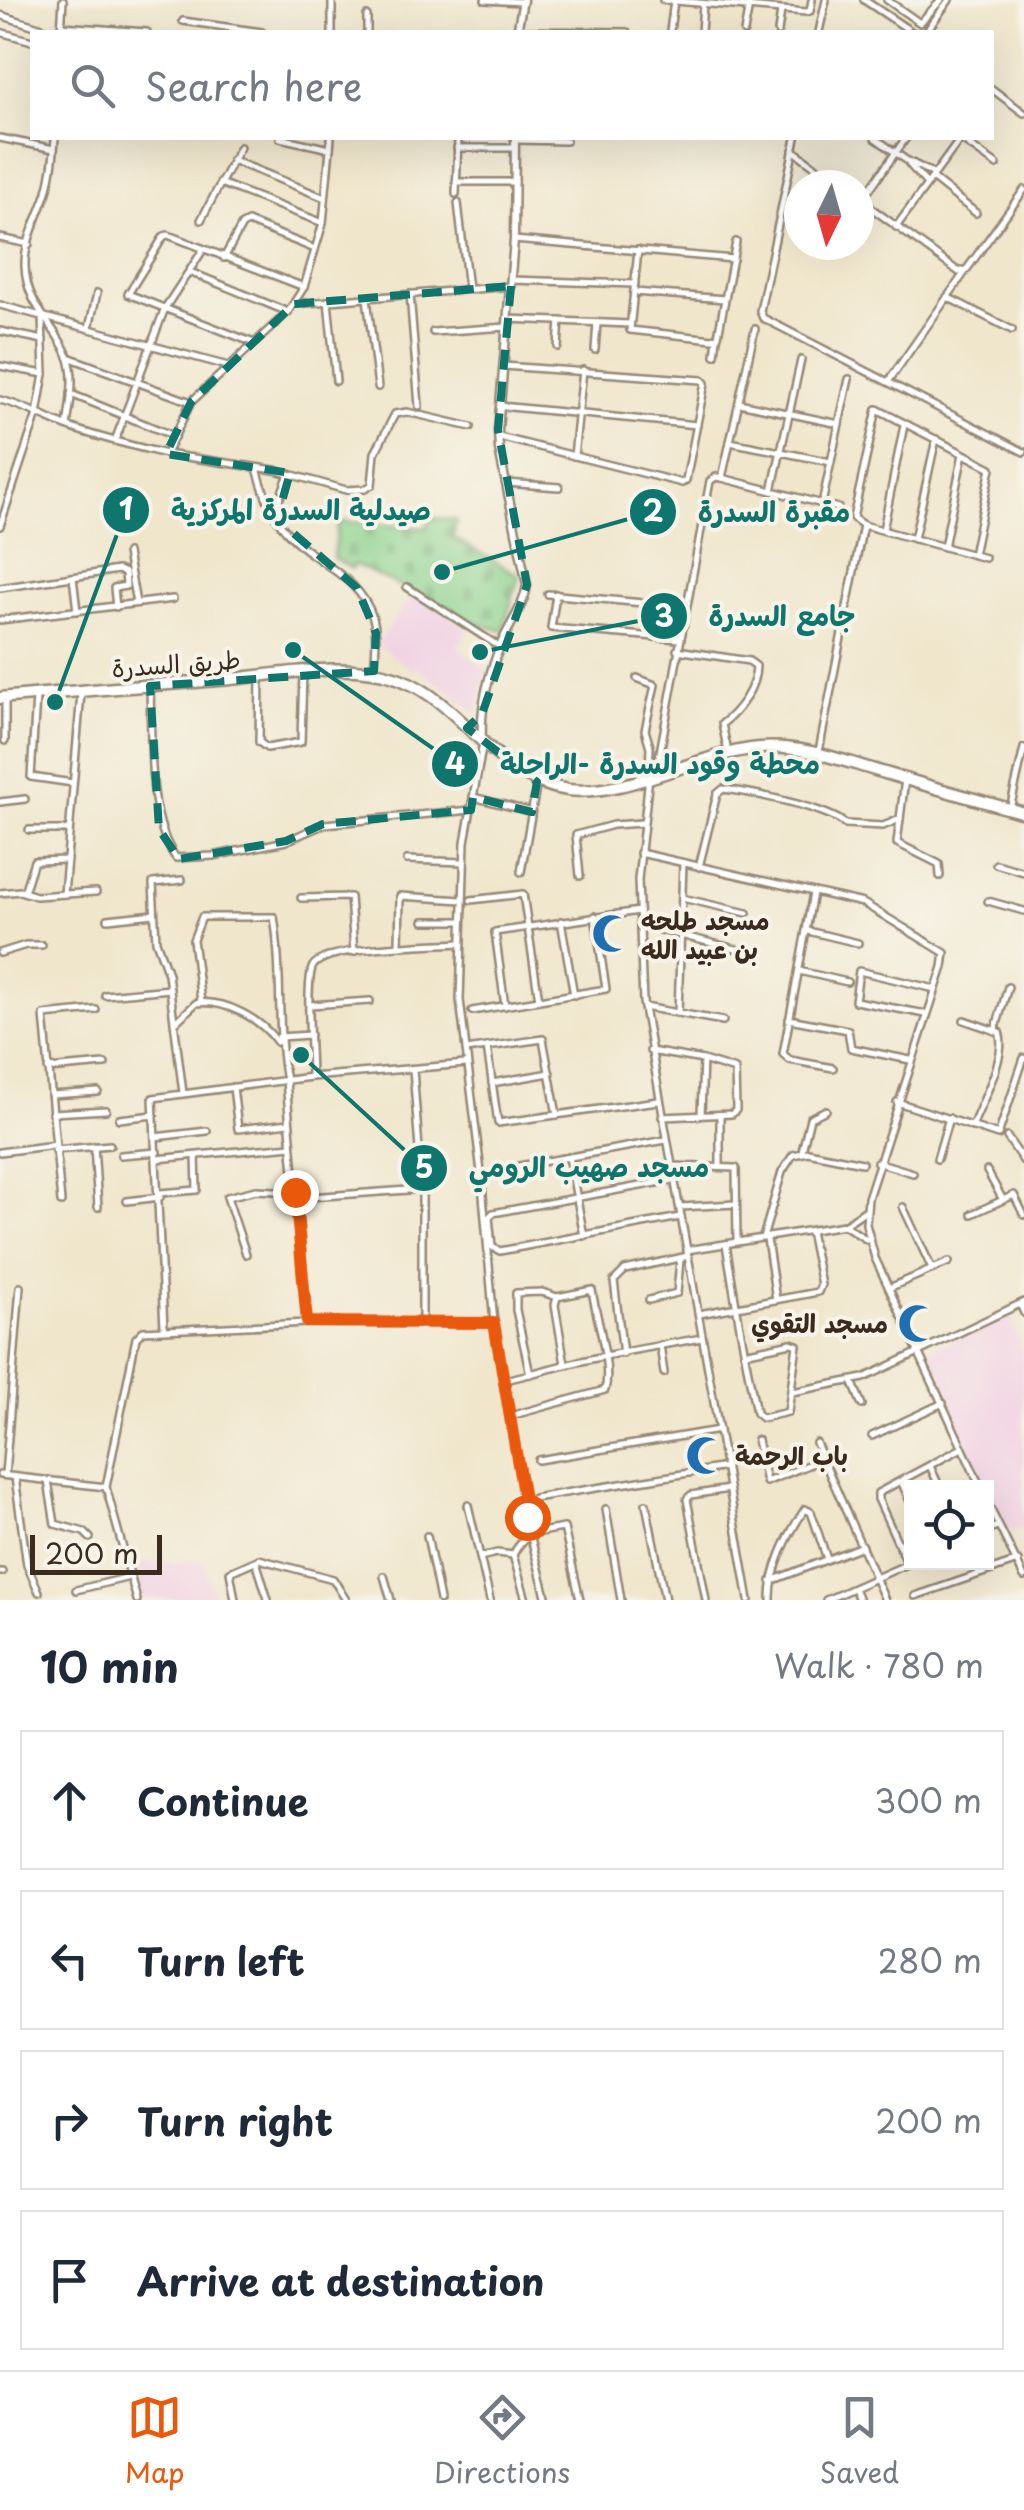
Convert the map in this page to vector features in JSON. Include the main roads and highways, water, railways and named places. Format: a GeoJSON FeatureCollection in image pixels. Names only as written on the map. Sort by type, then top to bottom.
{"type":"FeatureCollection","features":[{"type":"Feature","properties":{"kind":"main road","name":"طريق السدرة"},"geometry":{"type":"LineString","coordinates":[[2,698],[303,672],[374,673],[413,686],[459,720],[496,756],[538,782],[580,791],[620,785],[728,752],[773,747],[818,754],[1024,813]]}},
{"type":"Feature","properties":{"kind":"place","name":"مقبرة السدرة"},"geometry":{"type":"Point","coordinates":[442,572]}},
{"type":"Feature","properties":{"kind":"place","name":"محطة وقود السدرة -الراحلة"},"geometry":{"type":"Point","coordinates":[293,650]}},
{"type":"Feature","properties":{"kind":"place","name":"جامع السدرة"},"geometry":{"type":"Point","coordinates":[480,652]}},
{"type":"Feature","properties":{"kind":"place","name":"صيدلية السدرة المركزية"},"geometry":{"type":"Point","coordinates":[55,702]}},
{"type":"Feature","properties":{"kind":"place","name":"مسجد طلحه بن عبيد الله"},"geometry":{"type":"Point","coordinates":[611,934]}},
{"type":"Feature","properties":{"kind":"place","name":"مسجد صهيب الرومي"},"geometry":{"type":"Point","coordinates":[301,1055]}},
{"type":"Feature","properties":{"kind":"place","name":"مسجد التقوي"},"geometry":{"type":"Point","coordinates":[918,1323]}},
{"type":"Feature","properties":{"kind":"place","name":"باب الرحمة"},"geometry":{"type":"Point","coordinates":[705,1455]}}]}
